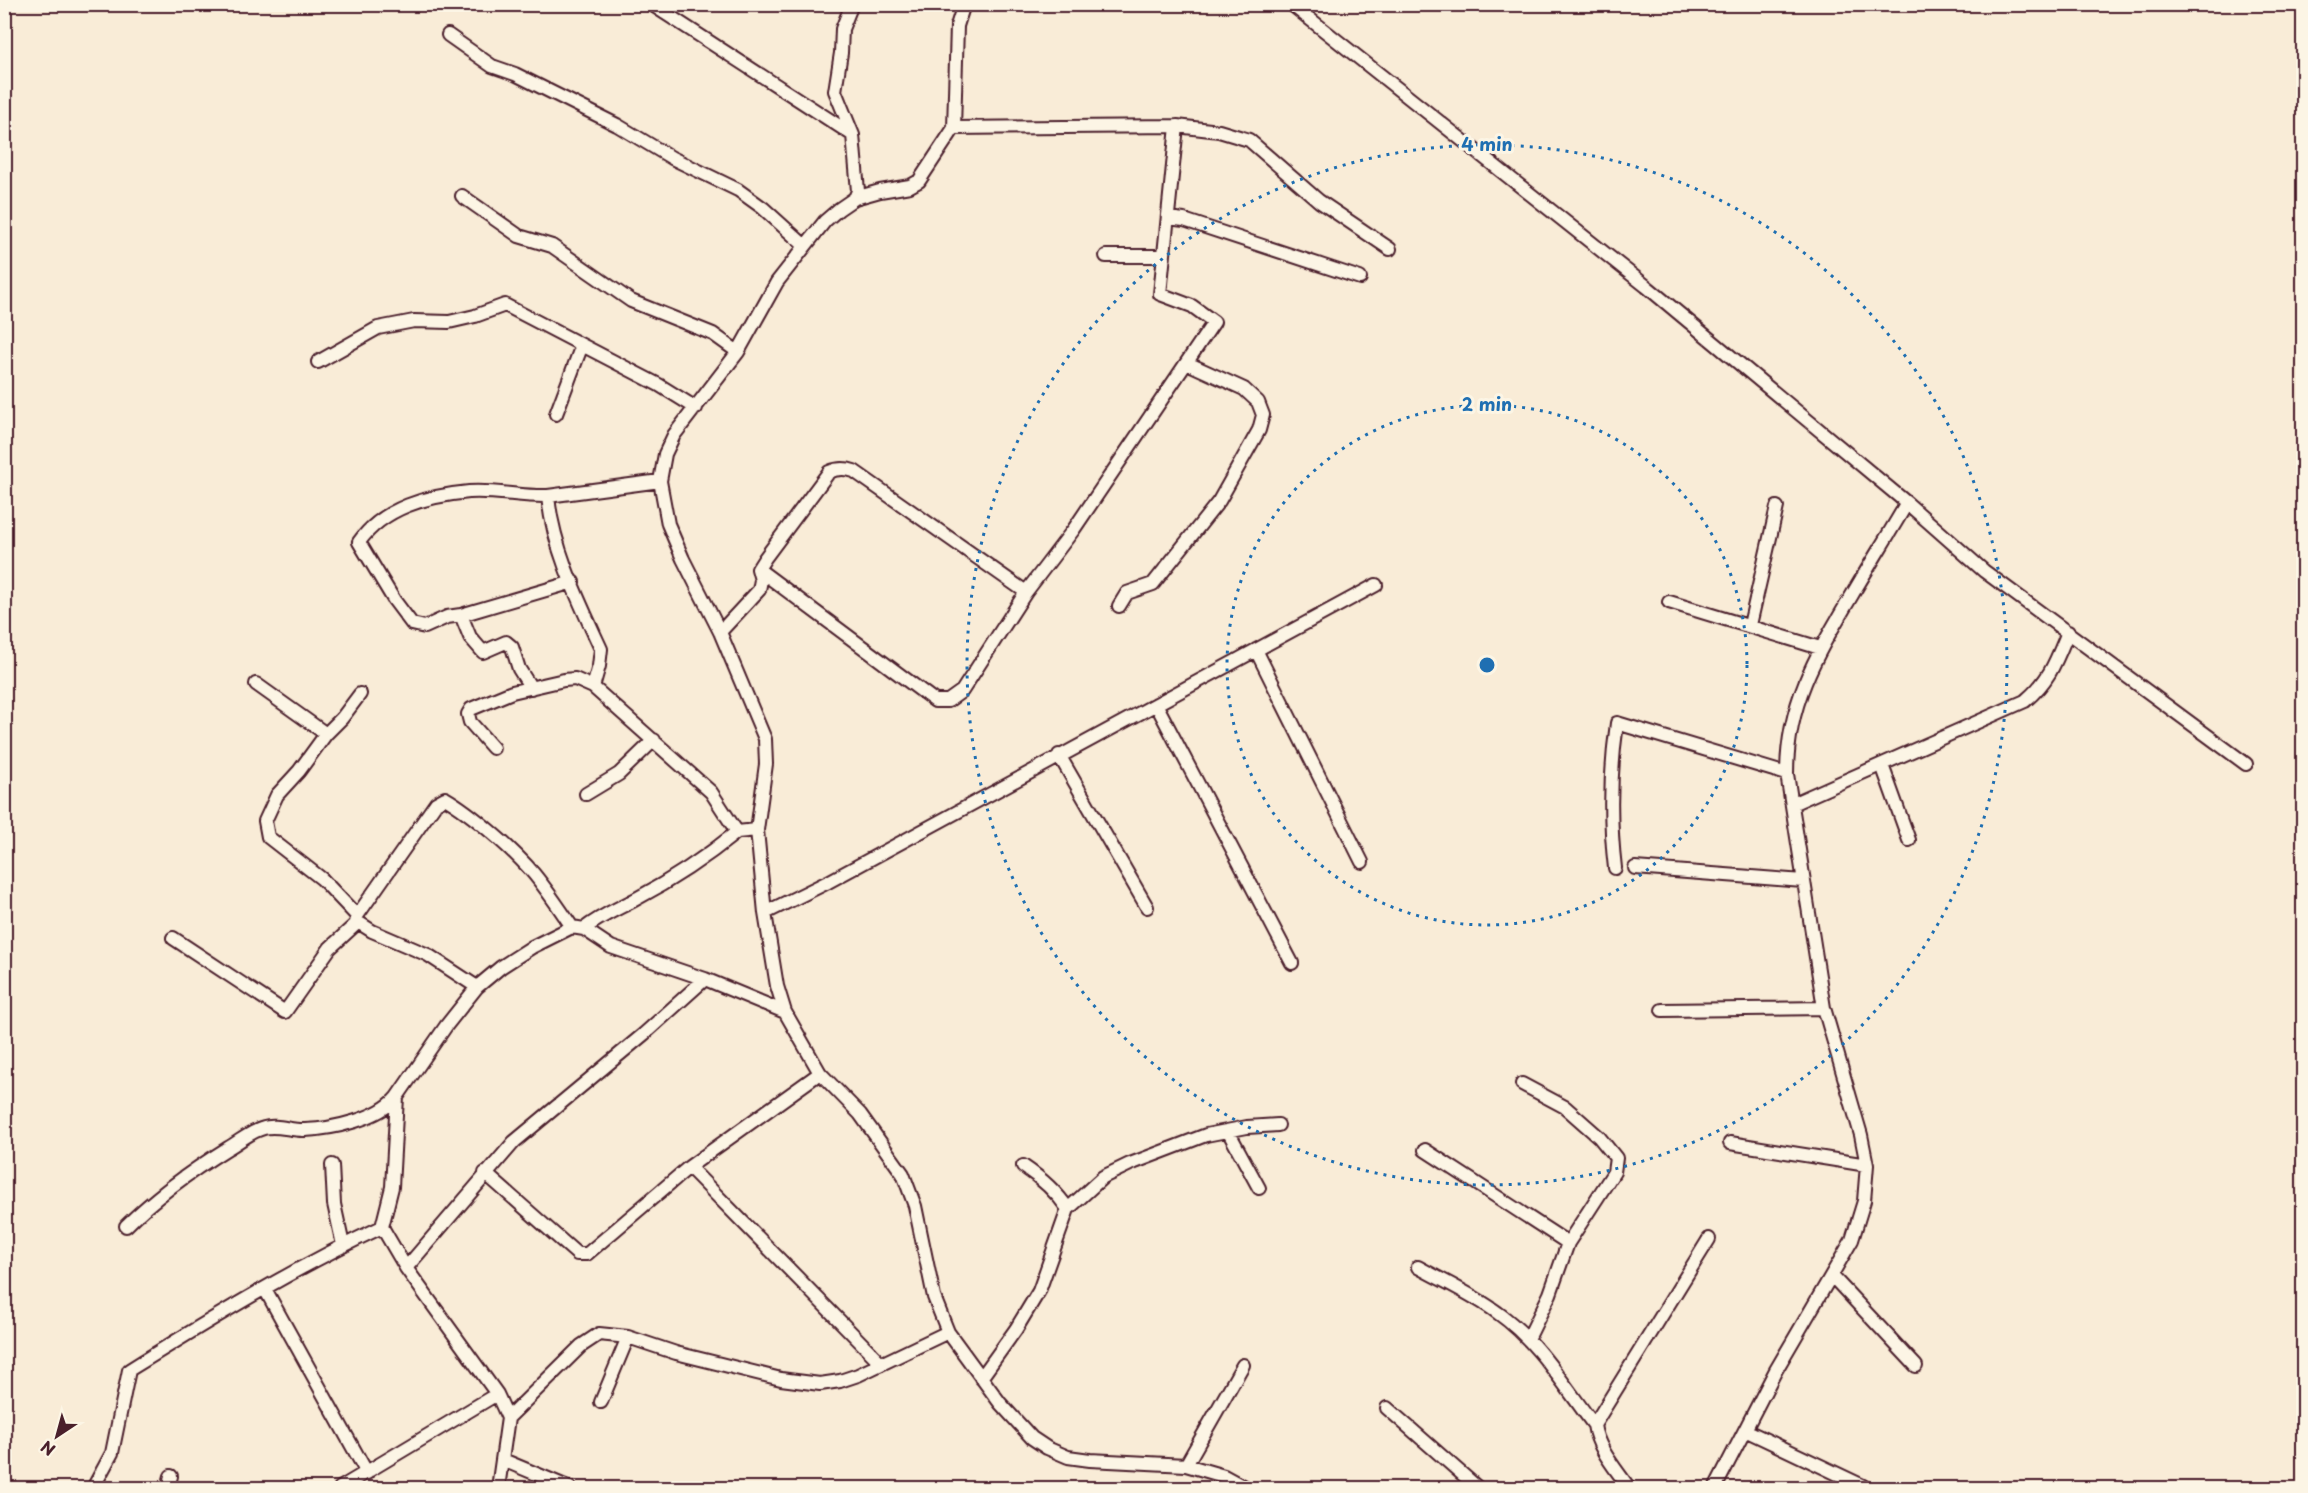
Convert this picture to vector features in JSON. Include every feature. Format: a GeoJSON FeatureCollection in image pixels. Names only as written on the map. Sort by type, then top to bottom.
{"type":"FeatureCollection","features":[{"type":"Feature","properties":{"kind":"street"},"geometry":{"type":"LineString","coordinates":[[651,4],[853,135]]}},
{"type":"Feature","properties":{"kind":"street"},"geometry":{"type":"LineString","coordinates":[[852,4],[842,28],[841,53],[835,90],[853,135],[858,191],[855,198]]}},
{"type":"Feature","properties":{"kind":"street"},"geometry":{"type":"LineString","coordinates":[[964,4],[957,26],[954,128],[919,181],[910,186],[880,190],[855,198],[825,221],[777,282],[738,352],[674,435],[665,454],[660,481],[668,524],[720,632],[756,712],[765,739],[766,764],[757,830],[765,913],[777,986],[785,1012],[820,1073],[860,1114],[903,1174],[915,1206],[934,1297],[948,1332],[981,1378],[1032,1438],[1068,1457],[1136,1464],[1186,1465],[1224,1476],[1246,1488]]}},
{"type":"Feature","properties":{"kind":"street"},"geometry":{"type":"LineString","coordinates":[[1291,4],[1646,286],[1907,503],[1984,571],[2246,764]]}},
{"type":"Feature","properties":{"kind":"street"},"geometry":{"type":"LineString","coordinates":[[448,35],[492,66],[515,74],[617,125],[672,158],[738,190],[763,208],[805,246]]}},
{"type":"Feature","properties":{"kind":"street"},"geometry":{"type":"LineString","coordinates":[[954,128],[1177,126],[1219,131],[1249,140],[1318,201],[1389,249]]}},
{"type":"Feature","properties":{"kind":"street"},"geometry":{"type":"LineString","coordinates":[[758,569],[935,701],[948,701],[962,691],[1026,592],[1074,529],[1214,322],[1192,306],[1160,294],[1177,126]]}},
{"type":"Feature","properties":{"kind":"street"},"geometry":{"type":"LineString","coordinates":[[462,196],[519,236],[552,246],[631,301],[713,334],[738,352]]}},
{"type":"Feature","properties":{"kind":"street"},"geometry":{"type":"LineString","coordinates":[[1168,218],[1184,219],[1360,278]]}},
{"type":"Feature","properties":{"kind":"street"},"geometry":{"type":"LineString","coordinates":[[1106,256],[1163,256]]}},
{"type":"Feature","properties":{"kind":"street"},"geometry":{"type":"LineString","coordinates":[[318,362],[378,328],[414,321],[449,322],[475,316],[505,305],[659,386],[696,408]]}},
{"type":"Feature","properties":{"kind":"street"},"geometry":{"type":"LineString","coordinates":[[556,414],[582,345]]}},
{"type":"Feature","properties":{"kind":"street"},"geometry":{"type":"LineString","coordinates":[[1119,606],[1127,593],[1153,584],[1219,501],[1259,430],[1263,415],[1258,402],[1244,390],[1187,363]]}},
{"type":"Feature","properties":{"kind":"street"},"geometry":{"type":"LineString","coordinates":[[758,569],[829,472],[845,468],[854,471],[1026,592]]}},
{"type":"Feature","properties":{"kind":"street"},"geometry":{"type":"LineString","coordinates":[[573,582],[461,615],[447,617],[425,627],[412,624],[394,600],[359,542],[374,523],[410,503],[469,492],[548,496],[660,481]]}},
{"type":"Feature","properties":{"kind":"street"},"geometry":{"type":"LineString","coordinates":[[548,496],[550,517],[557,543],[601,649],[599,666],[592,687]]}},
{"type":"Feature","properties":{"kind":"street"},"geometry":{"type":"LineString","coordinates":[[1714,1488],[1798,1331],[1852,1240],[1864,1201],[1867,1166],[1861,1135],[1824,1008],[1787,774],[1787,747],[1804,681],[1820,648],[1907,503]]}},
{"type":"Feature","properties":{"kind":"street"},"geometry":{"type":"LineString","coordinates":[[1750,625],[1777,507]]}},
{"type":"Feature","properties":{"kind":"street"},"geometry":{"type":"LineString","coordinates":[[720,632],[759,590],[761,580],[758,569]]}},
{"type":"Feature","properties":{"kind":"street"},"geometry":{"type":"LineString","coordinates":[[765,913],[828,882],[1376,585]]}},
{"type":"Feature","properties":{"kind":"street"},"geometry":{"type":"LineString","coordinates":[[1669,602],[1820,648]]}},
{"type":"Feature","properties":{"kind":"street"},"geometry":{"type":"LineString","coordinates":[[461,615],[470,637],[483,652],[506,642],[512,647],[519,669],[531,688]]}},
{"type":"Feature","properties":{"kind":"street"},"geometry":{"type":"LineString","coordinates":[[1792,804],[2025,701],[2040,688],[2051,673],[2068,632]]}},
{"type":"Feature","properties":{"kind":"street"},"geometry":{"type":"LineString","coordinates":[[1256,650],[1362,862]]}},
{"type":"Feature","properties":{"kind":"street"},"geometry":{"type":"LineString","coordinates":[[493,748],[470,722],[468,714],[471,709],[512,692],[575,679],[592,687],[711,792],[736,832]]}},
{"type":"Feature","properties":{"kind":"street"},"geometry":{"type":"LineString","coordinates":[[255,684],[326,734]]}},
{"type":"Feature","properties":{"kind":"street"},"geometry":{"type":"LineString","coordinates":[[360,694],[277,795],[265,821],[267,837],[322,879],[361,924],[428,955],[477,987]]}},
{"type":"Feature","properties":{"kind":"street"},"geometry":{"type":"LineString","coordinates":[[1156,704],[1293,963]]}},
{"type":"Feature","properties":{"kind":"street"},"geometry":{"type":"LineString","coordinates":[[1615,868],[1610,829],[1609,789],[1617,723],[1787,774]]}},
{"type":"Feature","properties":{"kind":"street"},"geometry":{"type":"LineString","coordinates":[[586,794],[619,774],[654,740]]}},
{"type":"Feature","properties":{"kind":"street"},"geometry":{"type":"LineString","coordinates":[[1059,755],[1147,907]]}},
{"type":"Feature","properties":{"kind":"street"},"geometry":{"type":"LineString","coordinates":[[1882,765],[1910,840]]}},
{"type":"Feature","properties":{"kind":"street"},"geometry":{"type":"LineString","coordinates":[[172,938],[285,1012],[330,948],[357,920],[436,803],[445,798],[458,805],[515,854],[578,928],[611,947],[705,979],[785,1012]]}},
{"type":"Feature","properties":{"kind":"street"},"geometry":{"type":"LineString","coordinates":[[126,1226],[150,1202],[189,1172],[264,1127],[304,1131],[373,1115],[389,1107],[477,987],[509,962],[636,899],[703,860],[736,832],[757,830]]}},
{"type":"Feature","properties":{"kind":"street"},"geometry":{"type":"LineString","coordinates":[[1635,868],[1803,881]]}},
{"type":"Feature","properties":{"kind":"street"},"geometry":{"type":"LineString","coordinates":[[406,1268],[485,1173],[514,1142],[644,1034],[705,979]]}},
{"type":"Feature","properties":{"kind":"street"},"geometry":{"type":"LineString","coordinates":[[1662,1010],[1824,1008]]}},
{"type":"Feature","properties":{"kind":"street"},"geometry":{"type":"LineString","coordinates":[[485,1173],[577,1254],[587,1254],[689,1167],[820,1073]]}},
{"type":"Feature","properties":{"kind":"street"},"geometry":{"type":"LineString","coordinates":[[1522,1084],[1565,1107],[1599,1137],[1616,1158],[1614,1172],[1568,1243],[1550,1294],[1528,1339]]}},
{"type":"Feature","properties":{"kind":"street"},"geometry":{"type":"LineString","coordinates":[[397,1097],[392,1187],[382,1227],[406,1268],[496,1394],[508,1418],[498,1488]]}},
{"type":"Feature","properties":{"kind":"street"},"geometry":{"type":"LineString","coordinates":[[981,1378],[1016,1329],[1039,1291],[1068,1209],[1103,1177],[1206,1135],[1278,1125]]}},
{"type":"Feature","properties":{"kind":"street"},"geometry":{"type":"LineString","coordinates":[[1228,1131],[1259,1188]]}},
{"type":"Feature","properties":{"kind":"street"},"geometry":{"type":"LineString","coordinates":[[1730,1143],[1867,1166]]}},
{"type":"Feature","properties":{"kind":"street"},"geometry":{"type":"LineString","coordinates":[[1425,1150],[1568,1243]]}},
{"type":"Feature","properties":{"kind":"street"},"geometry":{"type":"LineString","coordinates":[[332,1165],[334,1204],[343,1245]]}},
{"type":"Feature","properties":{"kind":"street"},"geometry":{"type":"LineString","coordinates":[[1023,1166],[1041,1178],[1061,1198],[1068,1209]]}},
{"type":"Feature","properties":{"kind":"street"},"geometry":{"type":"LineString","coordinates":[[689,1167],[880,1363]]}},
{"type":"Feature","properties":{"kind":"street"},"geometry":{"type":"LineString","coordinates":[[93,1488],[112,1453],[129,1370],[265,1288],[343,1245],[382,1227]]}},
{"type":"Feature","properties":{"kind":"street"},"geometry":{"type":"LineString","coordinates":[[1594,1425],[1709,1239]]}},
{"type":"Feature","properties":{"kind":"street"},"geometry":{"type":"LineString","coordinates":[[1418,1267],[1464,1291],[1500,1314],[1528,1339],[1594,1425],[1596,1436],[1603,1450],[1629,1488]]}},
{"type":"Feature","properties":{"kind":"street"},"geometry":{"type":"LineString","coordinates":[[1832,1276],[1916,1366]]}},
{"type":"Feature","properties":{"kind":"street"},"geometry":{"type":"LineString","coordinates":[[265,1288],[367,1473]]}},
{"type":"Feature","properties":{"kind":"street"},"geometry":{"type":"LineString","coordinates":[[508,1418],[581,1346],[599,1334],[628,1337],[720,1365],[781,1379],[820,1384],[858,1375],[948,1332]]}},
{"type":"Feature","properties":{"kind":"street"},"geometry":{"type":"LineString","coordinates":[[602,1402],[628,1337]]}},
{"type":"Feature","properties":{"kind":"street"},"geometry":{"type":"LineString","coordinates":[[1186,1465],[1242,1365]]}},
{"type":"Feature","properties":{"kind":"street"},"geometry":{"type":"LineString","coordinates":[[340,1488],[496,1394]]}},
{"type":"Feature","properties":{"kind":"street"},"geometry":{"type":"LineString","coordinates":[[1387,1408],[1478,1488]]}},
{"type":"Feature","properties":{"kind":"street"},"geometry":{"type":"LineString","coordinates":[[1745,1430],[1863,1486]]}},
{"type":"Feature","properties":{"kind":"street"},"geometry":{"type":"LineString","coordinates":[[503,1461],[570,1488]]}}]}
